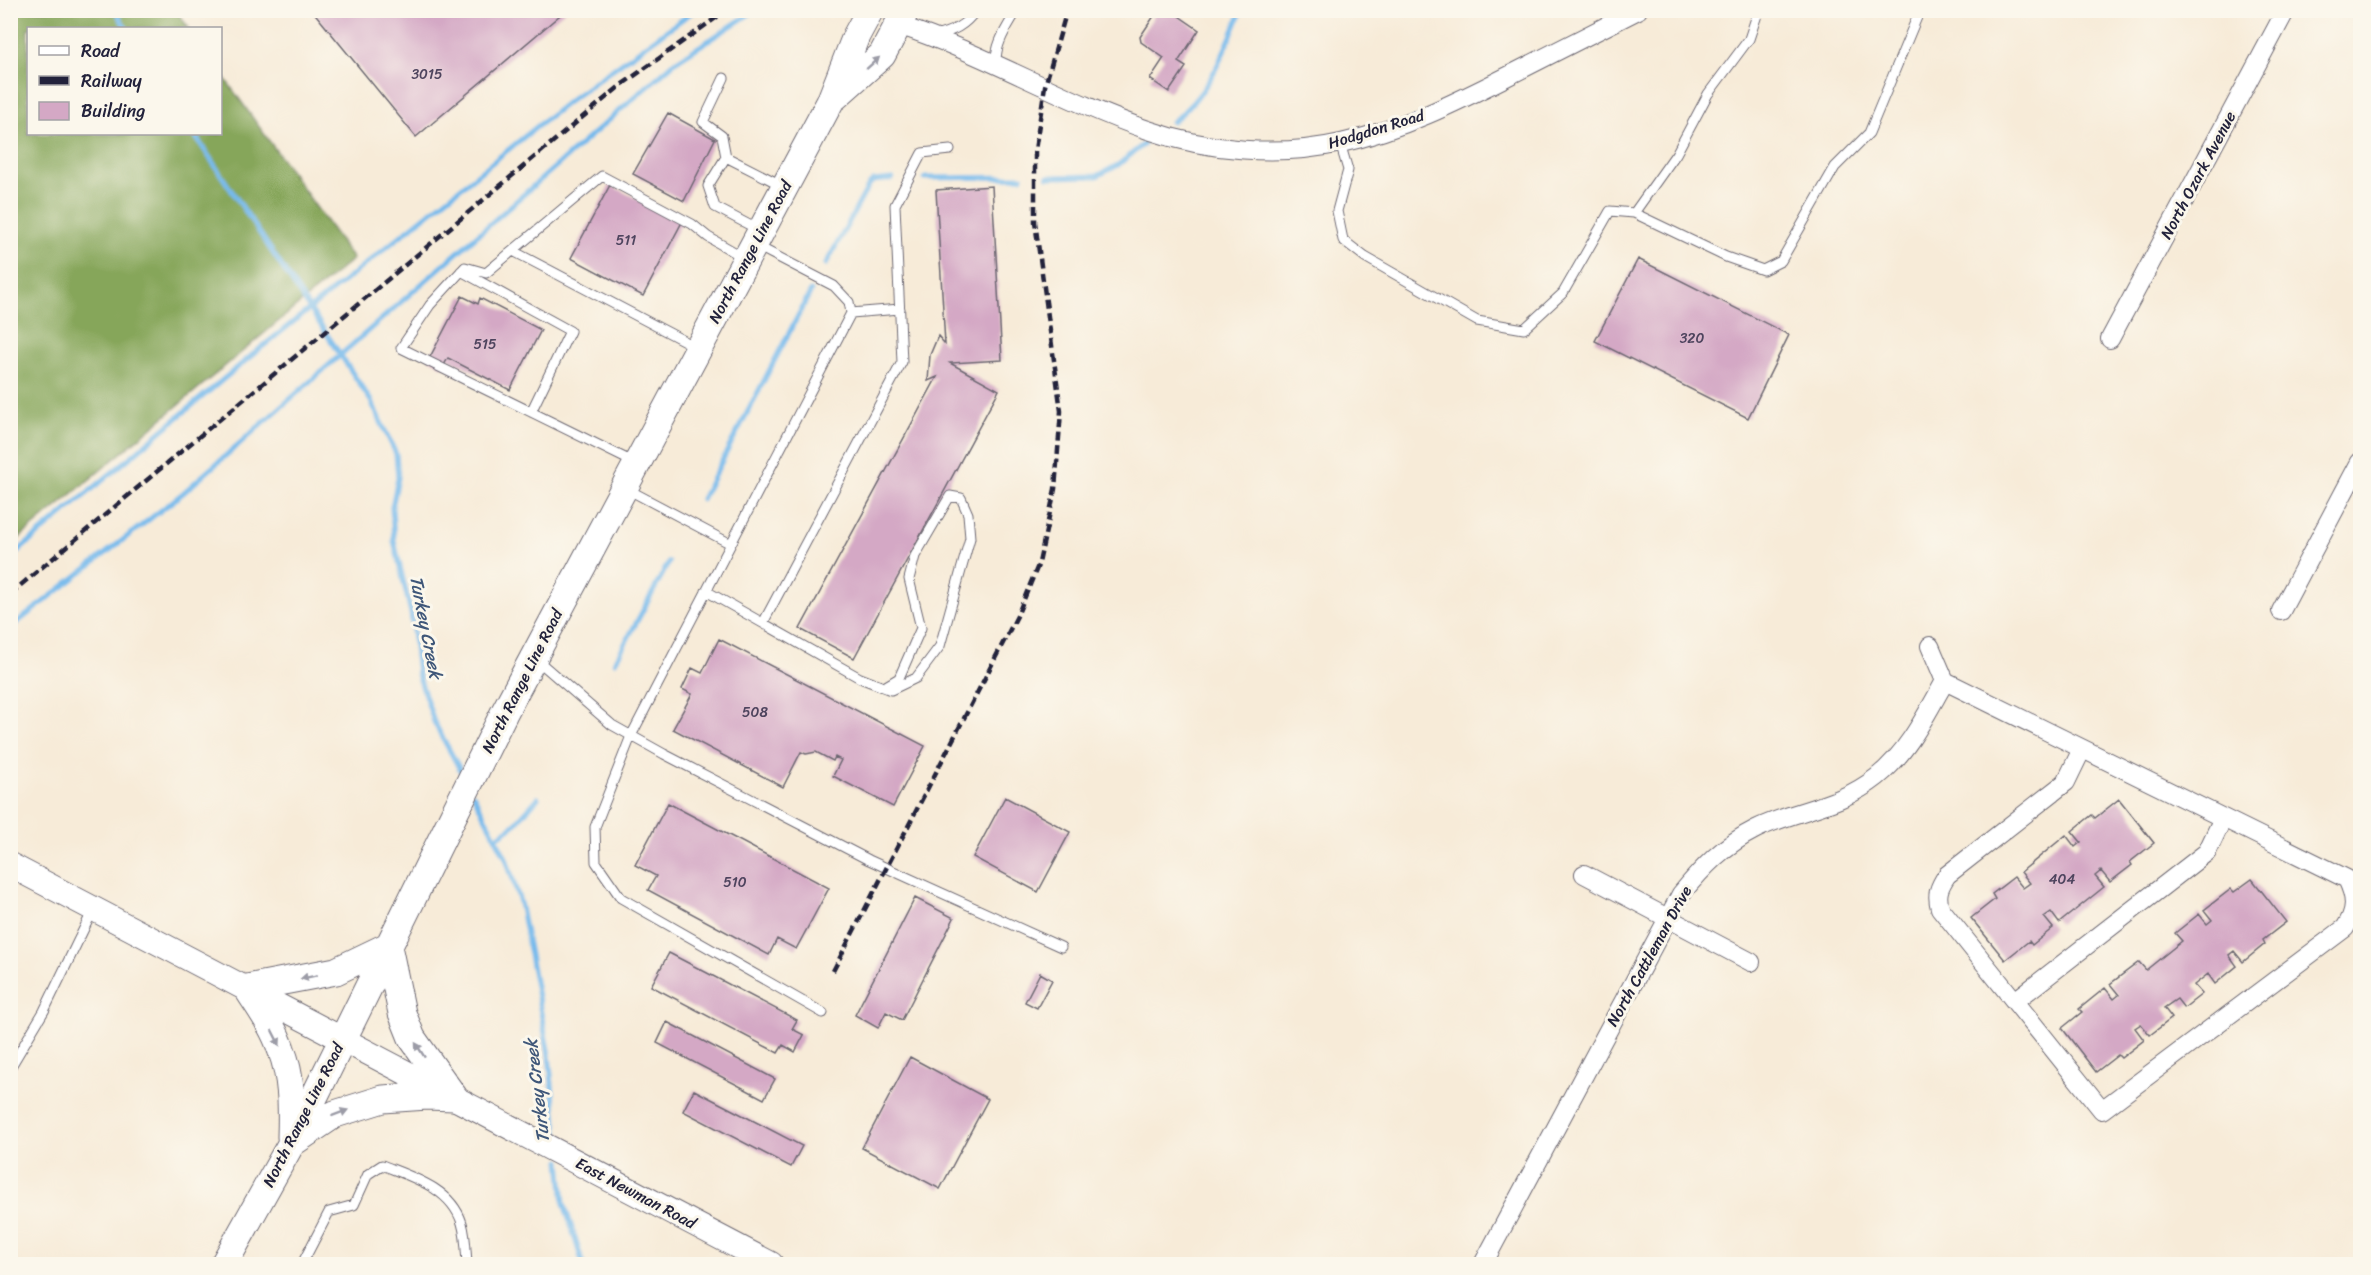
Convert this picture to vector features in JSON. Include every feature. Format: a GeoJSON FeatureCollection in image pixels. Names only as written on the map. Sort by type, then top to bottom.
{"type":"FeatureCollection","features":[{"type":"Feature","properties":{"kind":"main road","name":"North Range Line Road"},"geometry":{"type":"LineString","coordinates":[[224,1264],[291,1144],[504,713],[830,102],[856,36],[870,10]]}},
{"type":"Feature","properties":{"kind":"main road","name":"North Range Line Road"},"geometry":{"type":"LineString","coordinates":[[830,102],[882,55],[902,18]]}},
{"type":"Feature","properties":{"kind":"main road"},"geometry":{"type":"LineString","coordinates":[[291,1144],[292,1105],[288,1074],[281,1048],[247,988],[336,971],[388,946],[402,1013],[412,1038],[454,1097]]}},
{"type":"Feature","properties":{"kind":"main road"},"geometry":{"type":"LineString","coordinates":[[291,1144],[335,1113],[384,1099],[454,1097]]}},
{"type":"Feature","properties":{"kind":"street","name":"Hodgdon Road"},"geometry":{"type":"LineString","coordinates":[[902,18],[933,36],[1112,117],[1150,131],[1209,146],[1293,149],[1340,143],[1394,128],[1445,107],[1638,10]]}},
{"type":"Feature","properties":{"kind":"street","name":"North Ozark Avenue"},"geometry":{"type":"LineString","coordinates":[[2110,339],[2286,10]]}},
{"type":"Feature","properties":{"kind":"street"},"geometry":{"type":"LineString","coordinates":[[2281,611],[2361,462]]}},
{"type":"Feature","properties":{"kind":"street"},"geometry":{"type":"LineString","coordinates":[[1930,646],[1945,681],[2347,879],[2353,891],[2356,908],[2345,927],[2102,1110],[1940,908],[1937,898],[1939,888],[1947,875],[2066,782],[2082,749]]}},
{"type":"Feature","properties":{"kind":"street","name":"North Cattleman Drive"},"geometry":{"type":"LineString","coordinates":[[1483,1264],[1681,894],[1704,865],[1728,844],[1758,828],[1821,808],[1848,796],[1877,777],[1900,754],[1922,723],[1945,681]]}},
{"type":"Feature","properties":{"kind":"street"},"geometry":{"type":"LineString","coordinates":[[2015,1001],[2206,852],[2223,818]]}},
{"type":"Feature","properties":{"kind":"street","name":"East Newman Road"},"geometry":{"type":"LineString","coordinates":[[10,865],[771,1264]]}},
{"type":"Feature","properties":{"kind":"street"},"geometry":{"type":"LineString","coordinates":[[1584,874],[1751,962]]}},
{"type":"Feature","properties":{"kind":"lane"},"geometry":{"type":"LineString","coordinates":[[933,36],[952,32],[968,22],[976,10]]}},
{"type":"Feature","properties":{"kind":"lane"},"geometry":{"type":"LineString","coordinates":[[996,64],[995,56],[1002,34],[1017,10]]}},
{"type":"Feature","properties":{"kind":"lane"},"geometry":{"type":"LineString","coordinates":[[1634,213],[1676,154],[1708,94],[1749,39],[1757,15],[1755,10]]}},
{"type":"Feature","properties":{"kind":"lane"},"geometry":{"type":"LineString","coordinates":[[1340,143],[1348,170],[1337,211],[1343,240],[1365,257],[1477,321],[1524,329],[1563,293],[1610,211],[1634,213],[1726,257],[1763,270],[1781,261],[1836,167],[1869,133],[1920,10]]}},
{"type":"Feature","properties":{"kind":"lane"},"geometry":{"type":"LineString","coordinates":[[724,78],[703,122],[722,135],[726,157],[708,186],[716,207],[754,245]]}},
{"type":"Feature","properties":{"kind":"lane"},"geometry":{"type":"LineString","coordinates":[[763,623],[902,362],[895,205],[922,153],[950,150]]}},
{"type":"Feature","properties":{"kind":"lane"},"geometry":{"type":"LineString","coordinates":[[726,157],[785,187]]}},
{"type":"Feature","properties":{"kind":"lane"},"geometry":{"type":"LineString","coordinates":[[637,464],[401,348],[430,305],[465,267],[486,273],[602,176],[692,224],[708,237],[754,245],[834,286],[849,302],[851,313],[631,736],[595,827],[596,862],[621,898],[823,1013]]}},
{"type":"Feature","properties":{"kind":"lane"},"geometry":{"type":"LineString","coordinates":[[513,250],[698,348]]}},
{"type":"Feature","properties":{"kind":"lane"},"geometry":{"type":"LineString","coordinates":[[461,271],[570,331],[531,412]]}},
{"type":"Feature","properties":{"kind":"lane"},"geometry":{"type":"LineString","coordinates":[[851,313],[900,309]]}},
{"type":"Feature","properties":{"kind":"lane"},"geometry":{"type":"LineString","coordinates":[[624,488],[731,544]]}},
{"type":"Feature","properties":{"kind":"lane"},"geometry":{"type":"LineString","coordinates":[[706,591],[860,678],[891,690],[916,678],[940,646],[970,538],[968,514],[961,498],[950,496],[915,556],[909,579],[921,628],[899,678],[884,687]]}},
{"type":"Feature","properties":{"kind":"lane"},"geometry":{"type":"LineString","coordinates":[[534,657],[612,724],[631,736],[869,860],[1061,947]]}},
{"type":"Feature","properties":{"kind":"lane"},"geometry":{"type":"LineString","coordinates":[[10,1068],[44,1011],[94,908]]}},
{"type":"Feature","properties":{"kind":"lane"},"geometry":{"type":"LineString","coordinates":[[305,1264],[329,1212],[354,1205],[368,1174],[382,1165],[430,1185],[449,1198],[462,1222],[467,1264]]}},
{"type":"Feature","properties":{"kind":"green space"},"geometry":{"type":"Polygon","coordinates":[[[11,10],[176,11],[188,27],[27,27],[27,135],[222,135],[222,74],[353,259],[11,545],[11,10]]]}},
{"type":"Feature","properties":{"kind":"building"},"geometry":{"type":"Polygon","coordinates":[[[312,10],[566,10],[416,137],[312,10]]]}},
{"type":"Feature","properties":{"kind":"building"},"geometry":{"type":"Polygon","coordinates":[[[1158,10],[1170,10],[1199,30],[1178,62],[1186,67],[1169,92],[1150,79],[1164,58],[1141,42],[1140,37],[1158,10]]]}},
{"type":"Feature","properties":{"kind":"building"},"geometry":{"type":"Polygon","coordinates":[[[668,113],[715,139],[684,201],[633,174],[668,113]]]}},
{"type":"Feature","properties":{"kind":"building"},"geometry":{"type":"Polygon","coordinates":[[[610,185],[682,222],[643,296],[571,258],[610,185]]]}},
{"type":"Feature","properties":{"kind":"building"},"geometry":{"type":"Polygon","coordinates":[[[992,186],[1002,360],[950,363],[999,390],[854,658],[800,629],[937,377],[928,381],[930,355],[938,336],[945,344],[936,190],[992,186]]]}},
{"type":"Feature","properties":{"kind":"building"},"geometry":{"type":"Polygon","coordinates":[[[1638,259],[1789,335],[1748,418],[1595,341],[1638,259]]]}},
{"type":"Feature","properties":{"kind":"building"},"geometry":{"type":"Polygon","coordinates":[[[462,296],[478,304],[480,298],[541,330],[510,390],[448,358],[443,367],[429,359],[462,296]]]}},
{"type":"Feature","properties":{"kind":"building"},"geometry":{"type":"Polygon","coordinates":[[[719,639],[925,746],[893,807],[833,776],[841,760],[835,757],[833,761],[816,752],[806,754],[801,752],[783,787],[673,729],[692,694],[682,689],[692,668],[702,673],[719,639]]]}},
{"type":"Feature","properties":{"kind":"building"},"geometry":{"type":"Polygon","coordinates":[[[1005,797],[1070,832],[1038,892],[973,857],[1005,797]]]}},
{"type":"Feature","properties":{"kind":"building"},"geometry":{"type":"Polygon","coordinates":[[[2119,799],[2154,843],[2130,862],[2132,865],[2110,882],[2101,871],[2095,876],[2104,887],[2059,923],[2051,912],[2044,917],[2053,928],[2032,945],[2029,941],[2005,960],[1971,918],[1995,899],[1992,894],[2014,877],[2023,888],[2030,883],[2021,872],[2066,835],[2075,847],[2081,842],[2072,831],[2092,815],[2095,818],[2119,799]]]}},
{"type":"Feature","properties":{"kind":"building"},"geometry":{"type":"Polygon","coordinates":[[[668,803],[829,888],[796,949],[777,939],[769,955],[648,890],[656,876],[635,865],[668,803]]]}},
{"type":"Feature","properties":{"kind":"building"},"geometry":{"type":"Polygon","coordinates":[[[2252,879],[2286,922],[2263,940],[2265,944],[2243,962],[2234,951],[2229,955],[2237,966],[2215,984],[2208,974],[2194,985],[2202,994],[2184,1008],[2177,999],[2164,1008],[2172,1018],[2150,1035],[2141,1024],[2135,1028],[2144,1040],[2121,1058],[2118,1055],[2096,1072],[2062,1028],[2082,1012],[2079,1009],[2105,988],[2114,999],[2119,995],[2110,984],[2139,962],[2146,970],[2182,941],[2175,933],[2199,914],[2207,924],[2212,920],[2204,910],[2231,889],[2234,892],[2252,879]]]}},
{"type":"Feature","properties":{"kind":"building"},"geometry":{"type":"Polygon","coordinates":[[[915,898],[954,918],[902,1020],[886,1012],[878,1028],[855,1015],[915,898]]]}},
{"type":"Feature","properties":{"kind":"building"},"geometry":{"type":"Polygon","coordinates":[[[669,953],[797,1020],[792,1029],[804,1035],[795,1052],[783,1045],[778,1053],[651,986],[669,953]]]}},
{"type":"Feature","properties":{"kind":"building"},"geometry":{"type":"Polygon","coordinates":[[[1040,973],[1052,980],[1037,1008],[1025,1002],[1040,973]]]}},
{"type":"Feature","properties":{"kind":"building"},"geometry":{"type":"Polygon","coordinates":[[[667,1022],[775,1079],[764,1099],[657,1043],[667,1022]]]}},
{"type":"Feature","properties":{"kind":"building"},"geometry":{"type":"Polygon","coordinates":[[[910,1057],[988,1099],[940,1189],[862,1148],[910,1057]]]}},
{"type":"Feature","properties":{"kind":"building"},"geometry":{"type":"Polygon","coordinates":[[[694,1090],[802,1146],[791,1167],[683,1111],[694,1090]]]}},
{"type":"Feature","properties":{"kind":"waterway","name":"Turkey Creek"},"geometry":{"type":"LineString","coordinates":[[115,10],[125,27]]}},
{"type":"Feature","properties":{"kind":"waterway"},"geometry":{"type":"LineString","coordinates":[[10,558],[257,351],[574,97],[695,10]]}},
{"type":"Feature","properties":{"kind":"waterway"},"geometry":{"type":"LineString","coordinates":[[10,628],[183,493],[675,62],[756,10]]}},
{"type":"Feature","properties":{"kind":"waterway"},"geometry":{"type":"LineString","coordinates":[[1172,122],[1186,110],[1207,84],[1242,10]]}},
{"type":"Feature","properties":{"kind":"waterway","name":"Turkey Creek"},"geometry":{"type":"LineString","coordinates":[[195,135],[371,401],[396,454],[398,478],[392,507],[394,541],[411,613],[418,674],[434,722],[463,775]]}},
{"type":"Feature","properties":{"kind":"waterway"},"geometry":{"type":"LineString","coordinates":[[1048,177],[1097,176],[1118,165],[1144,144]]}},
{"type":"Feature","properties":{"kind":"waterway"},"geometry":{"type":"LineString","coordinates":[[925,178],[1022,177]]}},
{"type":"Feature","properties":{"kind":"waterway"},"geometry":{"type":"LineString","coordinates":[[826,264],[869,185],[873,181],[892,179]]}},
{"type":"Feature","properties":{"kind":"waterway"},"geometry":{"type":"LineString","coordinates":[[702,499],[811,291]]}},
{"type":"Feature","properties":{"kind":"waterway"},"geometry":{"type":"LineString","coordinates":[[615,662],[669,562]]}},
{"type":"Feature","properties":{"kind":"waterway","name":"Turkey Creek"},"geometry":{"type":"LineString","coordinates":[[473,794],[506,858],[520,902],[549,1055],[558,1143]]}},
{"type":"Feature","properties":{"kind":"waterway"},"geometry":{"type":"LineString","coordinates":[[497,837],[513,826],[538,798]]}},
{"type":"Feature","properties":{"kind":"waterway","name":"Turkey Creek"},"geometry":{"type":"LineString","coordinates":[[560,1161],[564,1203],[583,1264]]}},
{"type":"Feature","properties":{"kind":"railway"},"geometry":{"type":"LineString","coordinates":[[10,594],[620,86],[727,10]]}},
{"type":"Feature","properties":{"kind":"railway"},"geometry":{"type":"LineString","coordinates":[[833,971],[1017,616],[1039,563],[1055,489],[1061,411],[1035,222],[1035,150],[1045,86],[1067,10]]}}]}
